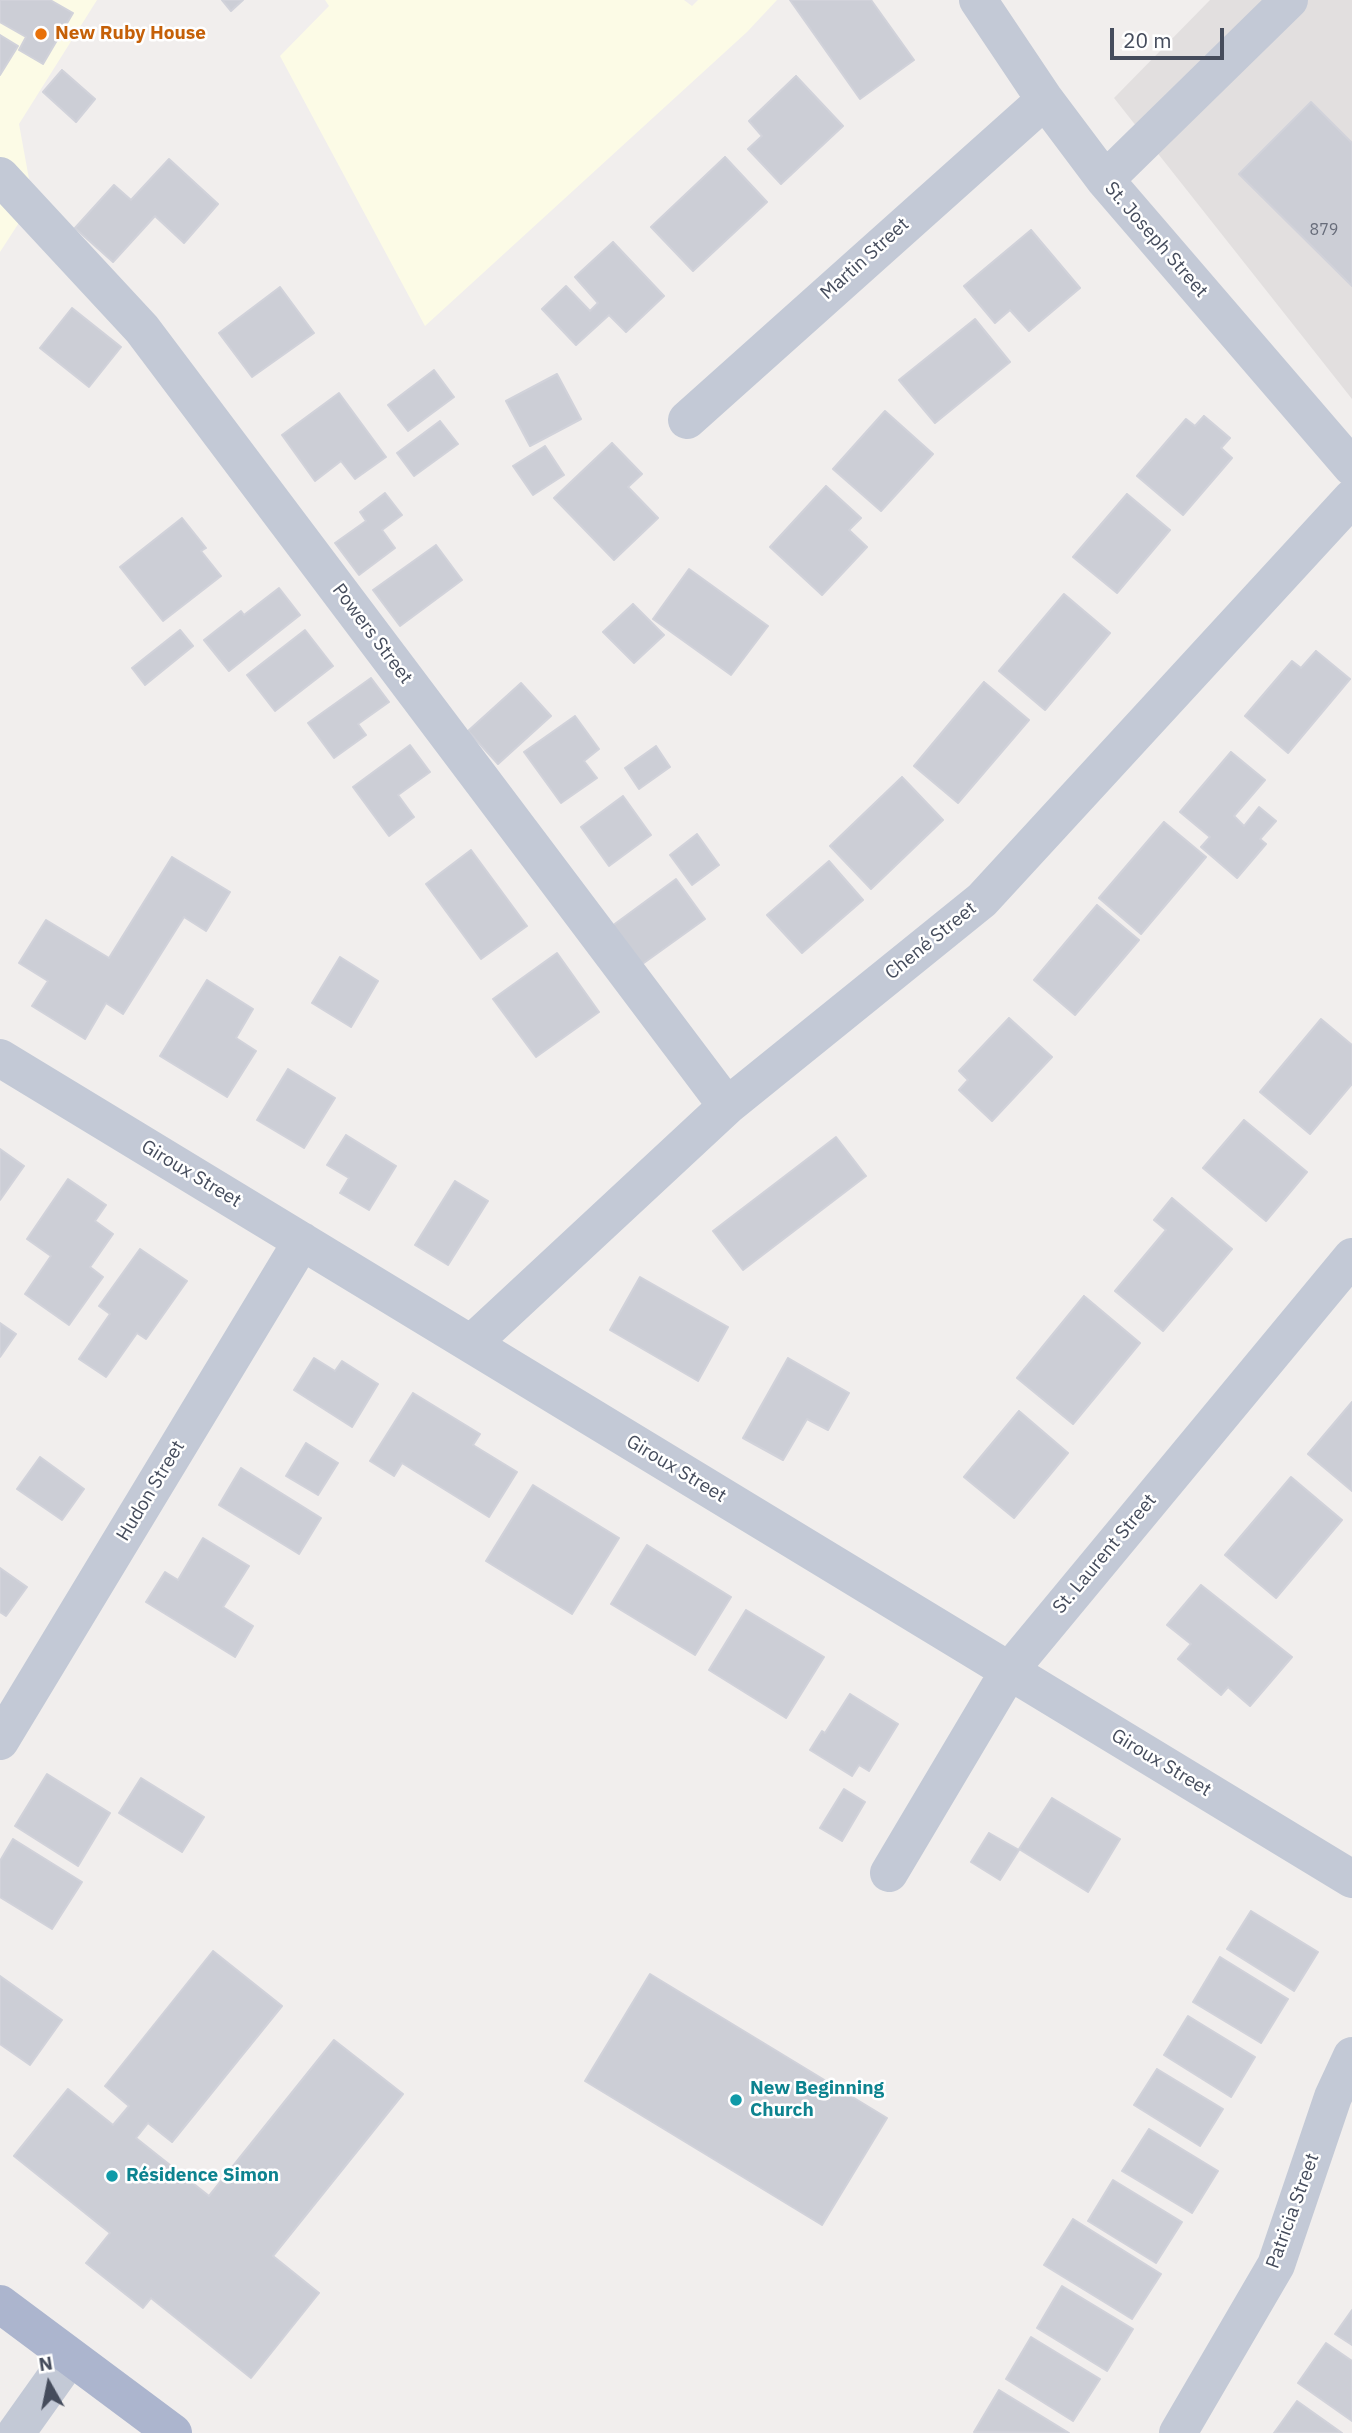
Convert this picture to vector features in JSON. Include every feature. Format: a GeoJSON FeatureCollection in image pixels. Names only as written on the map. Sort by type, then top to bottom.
{"type":"FeatureCollection","features":[{"type":"Feature","properties":{"kind":"main road"},"geometry":{"type":"LineString","coordinates":[[0,2304],[173,2433]]}},
{"type":"Feature","properties":{"kind":"street","name":"St. Joseph Street"},"geometry":{"type":"LineString","coordinates":[[978,0],[1045,100],[1105,180],[1352,467]]}},
{"type":"Feature","properties":{"kind":"street"},"geometry":{"type":"LineString","coordinates":[[1105,180],[1289,0]]}},
{"type":"Feature","properties":{"kind":"street","name":"Martin Street"},"geometry":{"type":"LineString","coordinates":[[687,420],[1045,100]]}},
{"type":"Feature","properties":{"kind":"street","name":"Powers Street"},"geometry":{"type":"LineString","coordinates":[[0,176],[142,329],[727,1106]]}},
{"type":"Feature","properties":{"kind":"street","name":"Chené Street"},"geometry":{"type":"LineString","coordinates":[[471,1344],[727,1106],[982,900],[1352,498]]}},
{"type":"Feature","properties":{"kind":"street","name":"Giroux Street"},"geometry":{"type":"LineString","coordinates":[[0,1058],[1352,1879]]}},
{"type":"Feature","properties":{"kind":"street","name":"Hudon Street"},"geometry":{"type":"LineString","coordinates":[[0,1741],[302,1241]]}},
{"type":"Feature","properties":{"kind":"street","name":"St. Laurent Street"},"geometry":{"type":"LineString","coordinates":[[889,1873],[1009,1671],[1352,1257]]}},
{"type":"Feature","properties":{"kind":"street","name":"Patricia Street"},"geometry":{"type":"LineString","coordinates":[[1178,2433],[1276,2265],[1334,2097],[1352,2056]]}},
{"type":"Feature","properties":{"kind":"street"},"geometry":{"type":"LineString","coordinates":[[16,2433],[70,2357]]}},
{"type":"Feature","properties":{"kind":"shaded area"},"geometry":{"type":"Polygon","coordinates":[[[0,0],[97,0],[19,124],[33,201],[0,252],[0,0]]]}},
{"type":"Feature","properties":{"kind":"shaded area"},"geometry":{"type":"Polygon","coordinates":[[[325,0],[684,0],[692,6],[698,0],[777,0],[747,32],[425,326],[280,56],[329,6],[325,0]]]}},
{"type":"Feature","properties":{"kind":"shaded area"},"geometry":{"type":"Polygon","coordinates":[[[1210,0],[1352,0],[1352,399],[1114,98],[1210,0]]]}},
{"type":"Feature","properties":{"kind":"building","name":"New Ruby House"},"geometry":{"type":"Polygon","coordinates":[[[0,0],[50,0],[73,13],[43,64],[19,50],[26,37],[0,22],[0,0]]]}},
{"type":"Feature","properties":{"kind":"building"},"geometry":{"type":"Polygon","coordinates":[[[222,0],[243,0],[231,11],[222,0]]]}},
{"type":"Feature","properties":{"kind":"building"},"geometry":{"type":"Polygon","coordinates":[[[790,0],[871,0],[914,60],[860,99],[790,0]]]}},
{"type":"Feature","properties":{"kind":"building"},"geometry":{"type":"Polygon","coordinates":[[[0,35],[18,46],[0,75],[0,35]]]}},
{"type":"Feature","properties":{"kind":"building"},"geometry":{"type":"Polygon","coordinates":[[[62,70],[95,99],[76,122],[43,92],[62,70]]]}},
{"type":"Feature","properties":{"kind":"building"},"geometry":{"type":"Polygon","coordinates":[[[796,76],[843,126],[781,184],[748,149],[762,136],[749,121],[796,76]]]}},
{"type":"Feature","properties":{"kind":"building"},"geometry":{"type":"Polygon","coordinates":[[[1311,102],[1352,143],[1352,286],[1239,174],[1311,102]]]}},
{"type":"Feature","properties":{"kind":"building"},"geometry":{"type":"Polygon","coordinates":[[[725,157],[767,202],[693,271],[651,227],[725,157]]]}},
{"type":"Feature","properties":{"kind":"building"},"geometry":{"type":"Polygon","coordinates":[[[169,159],[218,204],[184,243],[155,216],[113,262],[75,228],[114,185],[131,200],[169,159]]]}},
{"type":"Feature","properties":{"kind":"building"},"geometry":{"type":"Polygon","coordinates":[[[1031,230],[1080,288],[1029,331],[1010,310],[995,323],[964,286],[1031,230]]]}},
{"type":"Feature","properties":{"kind":"building"},"geometry":{"type":"Polygon","coordinates":[[[613,242],[664,296],[626,332],[609,315],[576,345],[542,309],[566,286],[590,311],[598,303],[575,277],[613,242]]]}},
{"type":"Feature","properties":{"kind":"building"},"geometry":{"type":"Polygon","coordinates":[[[280,287],[314,333],[252,377],[219,333],[280,287]]]}},
{"type":"Feature","properties":{"kind":"building"},"geometry":{"type":"Polygon","coordinates":[[[72,308],[121,347],[89,387],[40,348],[72,308]]]}},
{"type":"Feature","properties":{"kind":"building"},"geometry":{"type":"Polygon","coordinates":[[[975,319],[1010,362],[935,423],[899,380],[975,319]]]}},
{"type":"Feature","properties":{"kind":"building"},"geometry":{"type":"Polygon","coordinates":[[[434,370],[454,397],[408,431],[388,405],[434,370]]]}},
{"type":"Feature","properties":{"kind":"building"},"geometry":{"type":"Polygon","coordinates":[[[557,374],[581,419],[530,446],[506,401],[557,374]]]}},
{"type":"Feature","properties":{"kind":"building"},"geometry":{"type":"Polygon","coordinates":[[[339,393],[386,457],[355,479],[341,461],[315,481],[282,435],[339,393]]]}},
{"type":"Feature","properties":{"kind":"building"},"geometry":{"type":"Polygon","coordinates":[[[885,411],[933,454],[881,511],[833,469],[885,411]]]}},
{"type":"Feature","properties":{"kind":"building"},"geometry":{"type":"Polygon","coordinates":[[[1204,416],[1230,438],[1221,448],[1232,458],[1183,515],[1137,476],[1186,419],[1195,426],[1204,416]]]}},
{"type":"Feature","properties":{"kind":"building"},"geometry":{"type":"Polygon","coordinates":[[[440,421],[458,444],[414,476],[397,453],[440,421]]]}},
{"type":"Feature","properties":{"kind":"building"},"geometry":{"type":"Polygon","coordinates":[[[612,443],[642,474],[628,487],[658,518],[614,560],[554,498],[612,443]]]}},
{"type":"Feature","properties":{"kind":"building"},"geometry":{"type":"Polygon","coordinates":[[[545,446],[564,475],[533,495],[513,466],[545,446]]]}},
{"type":"Feature","properties":{"kind":"building"},"geometry":{"type":"Polygon","coordinates":[[[826,486],[861,518],[849,530],[867,547],[822,595],[770,547],[826,486]]]}},
{"type":"Feature","properties":{"kind":"building"},"geometry":{"type":"Polygon","coordinates":[[[385,493],[402,515],[382,530],[395,548],[359,575],[335,543],[366,521],[360,512],[385,493]]]}},
{"type":"Feature","properties":{"kind":"building"},"geometry":{"type":"Polygon","coordinates":[[[1127,494],[1170,530],[1117,593],[1073,557],[1127,494]]]}},
{"type":"Feature","properties":{"kind":"building"},"geometry":{"type":"Polygon","coordinates":[[[182,518],[206,548],[201,551],[221,576],[163,621],[120,567],[182,518]]]}},
{"type":"Feature","properties":{"kind":"building"},"geometry":{"type":"Polygon","coordinates":[[[436,545],[462,580],[400,626],[373,590],[436,545]]]}},
{"type":"Feature","properties":{"kind":"building"},"geometry":{"type":"Polygon","coordinates":[[[689,569],[768,626],[731,675],[653,619],[689,569]]]}},
{"type":"Feature","properties":{"kind":"building"},"geometry":{"type":"Polygon","coordinates":[[[279,588],[300,615],[229,671],[204,640],[241,611],[244,615],[279,588]]]}},
{"type":"Feature","properties":{"kind":"building"},"geometry":{"type":"Polygon","coordinates":[[[1064,594],[1110,633],[1045,710],[999,671],[1064,594]]]}},
{"type":"Feature","properties":{"kind":"building"},"geometry":{"type":"Polygon","coordinates":[[[633,604],[664,635],[634,663],[603,632],[633,604]]]}},
{"type":"Feature","properties":{"kind":"building"},"geometry":{"type":"Polygon","coordinates":[[[180,630],[193,646],[145,685],[132,668],[180,630]]]}},
{"type":"Feature","properties":{"kind":"building"},"geometry":{"type":"Polygon","coordinates":[[[305,630],[333,666],[275,711],[247,675],[305,630]]]}},
{"type":"Feature","properties":{"kind":"building"},"geometry":{"type":"Polygon","coordinates":[[[1316,651],[1350,679],[1288,753],[1245,716],[1292,661],[1301,668],[1316,651]]]}},
{"type":"Feature","properties":{"kind":"building"},"geometry":{"type":"Polygon","coordinates":[[[371,678],[389,702],[358,724],[366,735],[334,758],[308,723],[371,678]]]}},
{"type":"Feature","properties":{"kind":"building"},"geometry":{"type":"Polygon","coordinates":[[[984,682],[1029,720],[958,803],[914,766],[984,682]]]}},
{"type":"Feature","properties":{"kind":"building"},"geometry":{"type":"Polygon","coordinates":[[[521,683],[551,716],[498,764],[468,731],[521,683]]]}},
{"type":"Feature","properties":{"kind":"building"},"geometry":{"type":"Polygon","coordinates":[[[575,716],[599,749],[584,761],[597,778],[561,803],[524,752],[575,716]]]}},
{"type":"Feature","properties":{"kind":"building"},"geometry":{"type":"Polygon","coordinates":[[[410,745],[430,772],[398,795],[414,817],[389,836],[353,787],[410,745]]]}},
{"type":"Feature","properties":{"kind":"building"},"geometry":{"type":"Polygon","coordinates":[[[656,746],[670,767],[639,789],[625,768],[656,746]]]}},
{"type":"Feature","properties":{"kind":"building"},"geometry":{"type":"Polygon","coordinates":[[[1231,752],[1265,780],[1234,816],[1244,826],[1259,807],[1276,821],[1260,839],[1266,844],[1237,878],[1201,847],[1210,837],[1180,812],[1231,752]]]}},
{"type":"Feature","properties":{"kind":"building"},"geometry":{"type":"Polygon","coordinates":[[[902,777],[943,820],[871,889],[830,846],[902,777]]]}},
{"type":"Feature","properties":{"kind":"building"},"geometry":{"type":"Polygon","coordinates":[[[623,796],[651,835],[609,866],[581,827],[623,796]]]}},
{"type":"Feature","properties":{"kind":"building"},"geometry":{"type":"Polygon","coordinates":[[[1164,822],[1206,857],[1141,934],[1099,898],[1164,822]]]}},
{"type":"Feature","properties":{"kind":"building"},"geometry":{"type":"Polygon","coordinates":[[[697,834],[719,865],[692,885],[670,855],[697,834]]]}},
{"type":"Feature","properties":{"kind":"building"},"geometry":{"type":"Polygon","coordinates":[[[471,850],[527,926],[481,959],[426,884],[471,850]]]}},
{"type":"Feature","properties":{"kind":"building"},"geometry":{"type":"Polygon","coordinates":[[[172,857],[230,892],[206,931],[184,917],[123,1014],[106,1003],[85,1039],[32,1006],[48,981],[19,963],[46,920],[109,958],[172,857]]]}},
{"type":"Feature","properties":{"kind":"building"},"geometry":{"type":"Polygon","coordinates":[[[829,861],[863,900],[802,953],[767,915],[829,861]]]}},
{"type":"Feature","properties":{"kind":"building"},"geometry":{"type":"Polygon","coordinates":[[[676,879],[705,919],[641,965],[612,926],[676,879]]]}},
{"type":"Feature","properties":{"kind":"building"},"geometry":{"type":"Polygon","coordinates":[[[1097,905],[1139,940],[1075,1015],[1034,980],[1097,905]]]}},
{"type":"Feature","properties":{"kind":"building"},"geometry":{"type":"Polygon","coordinates":[[[557,953],[599,1012],[536,1057],[493,999],[557,953]]]}},
{"type":"Feature","properties":{"kind":"building"},"geometry":{"type":"Polygon","coordinates":[[[340,957],[378,981],[351,1027],[312,1003],[340,957]]]}},
{"type":"Feature","properties":{"kind":"building"},"geometry":{"type":"Polygon","coordinates":[[[207,980],[253,1009],[236,1038],[256,1051],[227,1097],[160,1056],[207,980]]]}},
{"type":"Feature","properties":{"kind":"building"},"geometry":{"type":"Polygon","coordinates":[[[1009,1018],[1052,1057],[992,1121],[959,1090],[968,1080],[959,1071],[1009,1018]]]}},
{"type":"Feature","properties":{"kind":"building"},"geometry":{"type":"Polygon","coordinates":[[[1321,1019],[1352,1045],[1352,1084],[1310,1134],[1260,1092],[1321,1019]]]}},
{"type":"Feature","properties":{"kind":"building"},"geometry":{"type":"Polygon","coordinates":[[[288,1069],[335,1098],[304,1148],[257,1120],[288,1069]]]}},
{"type":"Feature","properties":{"kind":"building"},"geometry":{"type":"Polygon","coordinates":[[[1244,1120],[1307,1172],[1266,1221],[1203,1168],[1244,1120]]]}},
{"type":"Feature","properties":{"kind":"building"},"geometry":{"type":"Polygon","coordinates":[[[346,1135],[396,1166],[369,1210],[340,1193],[349,1178],[327,1165],[346,1135]]]}},
{"type":"Feature","properties":{"kind":"building"},"geometry":{"type":"Polygon","coordinates":[[[836,1137],[866,1176],[743,1270],[713,1231],[836,1137]]]}},
{"type":"Feature","properties":{"kind":"building"},"geometry":{"type":"Polygon","coordinates":[[[0,1149],[24,1166],[0,1200],[0,1149]]]}},
{"type":"Feature","properties":{"kind":"building"},"geometry":{"type":"Polygon","coordinates":[[[68,1179],[106,1205],[95,1221],[113,1234],[90,1267],[103,1277],[69,1325],[25,1294],[51,1256],[27,1239],[68,1179]]]}},
{"type":"Feature","properties":{"kind":"building"},"geometry":{"type":"Polygon","coordinates":[[[455,1181],[488,1201],[448,1265],[415,1245],[455,1181]]]}},
{"type":"Feature","properties":{"kind":"building"},"geometry":{"type":"Polygon","coordinates":[[[1172,1198],[1232,1249],[1163,1331],[1115,1291],[1166,1230],[1154,1220],[1172,1198]]]}},
{"type":"Feature","properties":{"kind":"building"},"geometry":{"type":"Polygon","coordinates":[[[140,1249],[187,1281],[146,1339],[137,1333],[106,1377],[79,1359],[110,1314],[99,1306],[140,1249]]]}},
{"type":"Feature","properties":{"kind":"building"},"geometry":{"type":"Polygon","coordinates":[[[640,1277],[728,1327],[698,1381],[610,1330],[640,1277]]]}},
{"type":"Feature","properties":{"kind":"building"},"geometry":{"type":"Polygon","coordinates":[[[1084,1296],[1140,1343],[1073,1424],[1017,1378],[1084,1296]]]}},
{"type":"Feature","properties":{"kind":"building"},"geometry":{"type":"Polygon","coordinates":[[[0,1323],[16,1334],[0,1357],[0,1323]]]}},
{"type":"Feature","properties":{"kind":"building"},"geometry":{"type":"Polygon","coordinates":[[[314,1358],[335,1371],[342,1361],[378,1384],[352,1427],[294,1390],[314,1358]]]}},
{"type":"Feature","properties":{"kind":"building"},"geometry":{"type":"Polygon","coordinates":[[[788,1358],[849,1393],[828,1430],[807,1419],[783,1460],[743,1438],[788,1358]]]}},
{"type":"Feature","properties":{"kind":"building"},"geometry":{"type":"Polygon","coordinates":[[[413,1393],[480,1434],[473,1445],[517,1472],[489,1517],[402,1463],[394,1476],[370,1461],[413,1393]]]}},
{"type":"Feature","properties":{"kind":"building"},"geometry":{"type":"Polygon","coordinates":[[[1352,1402],[1352,1491],[1308,1454],[1352,1402]]]}},
{"type":"Feature","properties":{"kind":"building"},"geometry":{"type":"Polygon","coordinates":[[[1019,1411],[1068,1453],[1014,1518],[964,1477],[1019,1411]]]}},
{"type":"Feature","properties":{"kind":"building"},"geometry":{"type":"Polygon","coordinates":[[[306,1443],[338,1463],[318,1495],[286,1476],[306,1443]]]}},
{"type":"Feature","properties":{"kind":"building"},"geometry":{"type":"Polygon","coordinates":[[[40,1457],[84,1489],[62,1520],[17,1489],[40,1457]]]}},
{"type":"Feature","properties":{"kind":"building"},"geometry":{"type":"Polygon","coordinates":[[[241,1468],[321,1518],[299,1554],[219,1505],[241,1468]]]}},
{"type":"Feature","properties":{"kind":"building"},"geometry":{"type":"Polygon","coordinates":[[[1291,1477],[1342,1520],[1276,1598],[1225,1555],[1291,1477]]]}},
{"type":"Feature","properties":{"kind":"building"},"geometry":{"type":"Polygon","coordinates":[[[533,1485],[619,1538],[572,1614],[486,1561],[533,1485]]]}},
{"type":"Feature","properties":{"kind":"building"},"geometry":{"type":"Polygon","coordinates":[[[203,1538],[249,1566],[223,1607],[253,1626],[235,1657],[146,1602],[165,1572],[178,1580],[203,1538]]]}},
{"type":"Feature","properties":{"kind":"building"},"geometry":{"type":"Polygon","coordinates":[[[647,1545],[731,1597],[695,1655],[611,1604],[647,1545]]]}},
{"type":"Feature","properties":{"kind":"building"},"geometry":{"type":"Polygon","coordinates":[[[0,1568],[27,1587],[6,1616],[0,1612],[0,1568]]]}},
{"type":"Feature","properties":{"kind":"building"},"geometry":{"type":"Polygon","coordinates":[[[1201,1585],[1292,1657],[1250,1706],[1228,1687],[1221,1695],[1178,1659],[1191,1644],[1167,1625],[1201,1585]]]}},
{"type":"Feature","properties":{"kind":"building"},"geometry":{"type":"Polygon","coordinates":[[[746,1610],[824,1657],[786,1718],[709,1670],[746,1610]]]}},
{"type":"Feature","properties":{"kind":"building"},"geometry":{"type":"Polygon","coordinates":[[[850,1694],[898,1724],[869,1771],[859,1765],[852,1776],[810,1750],[822,1731],[825,1733],[850,1694]]]}},
{"type":"Feature","properties":{"kind":"building"},"geometry":{"type":"Polygon","coordinates":[[[47,1774],[110,1813],[78,1866],[15,1826],[47,1774]]]}},
{"type":"Feature","properties":{"kind":"building"},"geometry":{"type":"Polygon","coordinates":[[[141,1778],[204,1817],[182,1852],[119,1813],[141,1778]]]}},
{"type":"Feature","properties":{"kind":"building"},"geometry":{"type":"Polygon","coordinates":[[[844,1789],[865,1802],[842,1841],[820,1828],[844,1789]]]}},
{"type":"Feature","properties":{"kind":"building"},"geometry":{"type":"Polygon","coordinates":[[[1052,1798],[1120,1839],[1088,1892],[1019,1849],[1052,1798]]]}},
{"type":"Feature","properties":{"kind":"building"},"geometry":{"type":"Polygon","coordinates":[[[989,1833],[1019,1850],[1000,1880],[971,1862],[989,1833]]]}},
{"type":"Feature","properties":{"kind":"building"},"geometry":{"type":"Polygon","coordinates":[[[13,1839],[82,1882],[52,1929],[0,1897],[0,1861],[13,1839]]]}},
{"type":"Feature","properties":{"kind":"building"},"geometry":{"type":"Polygon","coordinates":[[[1251,1911],[1318,1952],[1294,1991],[1227,1949],[1251,1911]]]}},
{"type":"Feature","properties":{"kind":"building","name":"Résidence Simon"},"geometry":{"type":"Polygon","coordinates":[[[213,1951],[282,2006],[172,2142],[148,2123],[136,2138],[209,2196],[334,2040],[403,2094],[273,2256],[319,2293],[251,2378],[151,2298],[143,2308],[86,2263],[110,2233],[14,2156],[68,2089],[113,2125],[129,2106],[105,2086],[213,1951]]]}},
{"type":"Feature","properties":{"kind":"building"},"geometry":{"type":"Polygon","coordinates":[[[1220,1957],[1288,1999],[1261,2043],[1193,2002],[1220,1957]]]}},
{"type":"Feature","properties":{"kind":"building","name":"New Beginning Church"},"geometry":{"type":"Polygon","coordinates":[[[650,1974],[887,2118],[822,2225],[585,2081],[650,1974]]]}},
{"type":"Feature","properties":{"kind":"building"},"geometry":{"type":"Polygon","coordinates":[[[0,1976],[62,2020],[30,2065],[0,2044],[0,1976]]]}},
{"type":"Feature","properties":{"kind":"building"},"geometry":{"type":"Polygon","coordinates":[[[1188,2016],[1255,2057],[1231,2097],[1164,2055],[1188,2016]]]}},
{"type":"Feature","properties":{"kind":"building"},"geometry":{"type":"Polygon","coordinates":[[[1157,2069],[1223,2109],[1200,2146],[1134,2105],[1157,2069]]]}},
{"type":"Feature","properties":{"kind":"building"},"geometry":{"type":"Polygon","coordinates":[[[1149,2129],[1218,2171],[1192,2213],[1122,2171],[1149,2129]]]}},
{"type":"Feature","properties":{"kind":"building"},"geometry":{"type":"Polygon","coordinates":[[[1113,2180],[1182,2222],[1156,2263],[1088,2221],[1113,2180]]]}},
{"type":"Feature","properties":{"kind":"building"},"geometry":{"type":"Polygon","coordinates":[[[1073,2219],[1161,2274],[1132,2319],[1044,2265],[1073,2219]]]}},
{"type":"Feature","properties":{"kind":"building"},"geometry":{"type":"Polygon","coordinates":[[[1062,2286],[1133,2329],[1107,2371],[1037,2328],[1062,2286]]]}},
{"type":"Feature","properties":{"kind":"building"},"geometry":{"type":"Polygon","coordinates":[[[1352,2310],[1352,2345],[1335,2334],[1352,2310]]]}},
{"type":"Feature","properties":{"kind":"building"},"geometry":{"type":"Polygon","coordinates":[[[1031,2337],[1100,2379],[1073,2421],[1006,2379],[1031,2337]]]}},
{"type":"Feature","properties":{"kind":"building"},"geometry":{"type":"Polygon","coordinates":[[[1326,2343],[1352,2361],[1352,2421],[1298,2383],[1326,2343]]]}},
{"type":"Feature","properties":{"kind":"building"},"geometry":{"type":"Polygon","coordinates":[[[999,2390],[1069,2433],[974,2432],[999,2390]]]}},
{"type":"Feature","properties":{"kind":"building"},"geometry":{"type":"Polygon","coordinates":[[[1297,2401],[1342,2433],[1274,2433],[1297,2401]]]}},
{"type":"Feature","properties":{"kind":"place","name":"New Ruby House"},"geometry":{"type":"Point","coordinates":[41,34]}},
{"type":"Feature","properties":{"kind":"place","name":"New Beginning Church"},"geometry":{"type":"Point","coordinates":[736,2100]}},
{"type":"Feature","properties":{"kind":"place","name":"Résidence Simon"},"geometry":{"type":"Point","coordinates":[112,2176]}}]}
